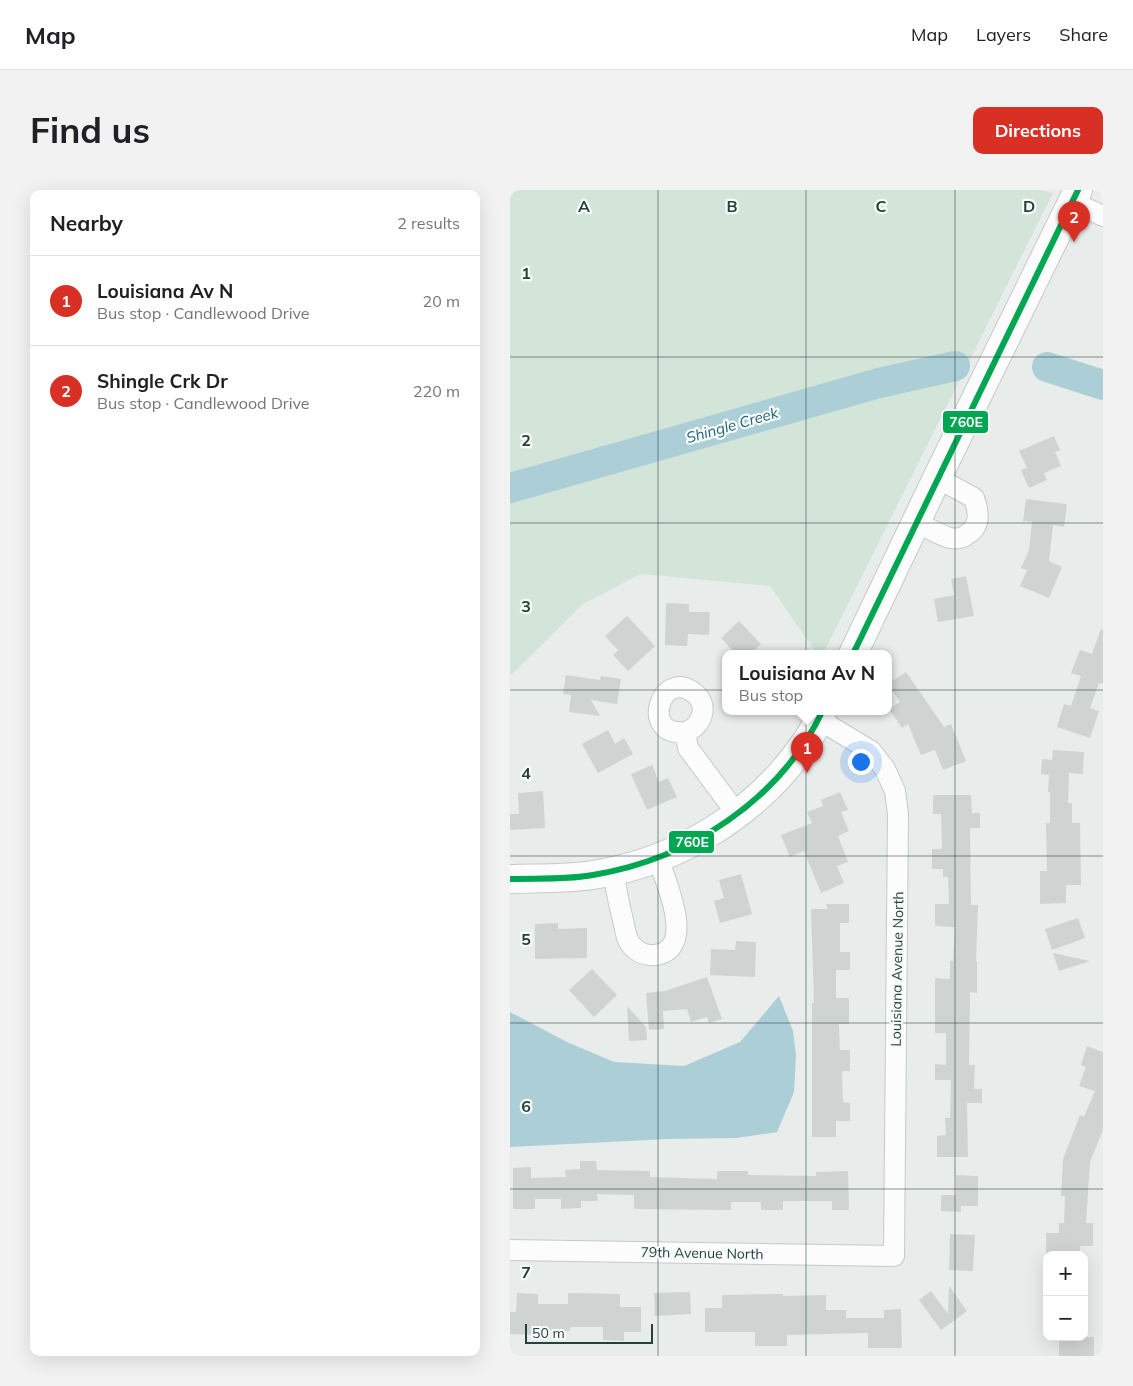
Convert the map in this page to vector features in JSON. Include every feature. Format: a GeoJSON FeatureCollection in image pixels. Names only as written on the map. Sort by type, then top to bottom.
{"type":"FeatureCollection","features":[{"type":"Feature","properties":{"kind":"street"},"geometry":{"type":"LineString","coordinates":[[855,650],[1075,196],[1103,216]]}},
{"type":"Feature","properties":{"kind":"street"},"geometry":{"type":"LineString","coordinates":[[916,522],[951,538],[963,537],[972,532],[978,520],[978,509],[974,498],[937,478]]}},
{"type":"Feature","properties":{"kind":"street"},"geometry":{"type":"LineString","coordinates":[[510,879],[592,875],[613,871],[658,859],[701,837],[737,814],[757,798],[784,771],[807,740],[820,715]]}},
{"type":"Feature","properties":{"kind":"street","name":"Louisiana Avenue North"},"geometry":{"type":"LineString","coordinates":[[820,715],[871,751],[885,769],[895,791],[898,814],[894,1256]]}},
{"type":"Feature","properties":{"kind":"street"},"geometry":{"type":"LineString","coordinates":[[685,732],[688,748],[737,814]]}},
{"type":"Feature","properties":{"kind":"street"},"geometry":{"type":"LineString","coordinates":[[613,871],[617,897],[629,941],[636,950],[646,956],[658,955],[670,949],[675,940],[677,926],[658,859]]}},
{"type":"Feature","properties":{"kind":"street","name":"79th Avenue North"},"geometry":{"type":"LineString","coordinates":[[510,1250],[894,1256]]}},
{"type":"Feature","properties":{"kind":"green space"},"geometry":{"type":"Polygon","coordinates":[[[510,190],[1040,190],[1053,193],[825,650],[814,650],[770,586],[641,574],[583,604],[510,676],[510,190]]]}},
{"type":"Feature","properties":{"kind":"water"},"geometry":{"type":"Polygon","coordinates":[[[779,996],[793,1031],[796,1055],[794,1092],[777,1132],[736,1138],[668,1139],[510,1147],[510,1012],[567,1042],[614,1062],[684,1066],[740,1042],[779,996]]]}},
{"type":"Feature","properties":{"kind":"building"},"geometry":{"type":"Polygon","coordinates":[[[1054,436],[1060,450],[1055,452],[1061,466],[1044,473],[1047,480],[1029,488],[1021,470],[1027,468],[1019,451],[1054,436]]]}},
{"type":"Feature","properties":{"kind":"building"},"geometry":{"type":"Polygon","coordinates":[[[1026,499],[1067,504],[1064,527],[1053,525],[1049,561],[1062,567],[1049,598],[1020,586],[1027,570],[1021,568],[1029,550],[1032,522],[1023,521],[1026,499]]]}},
{"type":"Feature","properties":{"kind":"building"},"geometry":{"type":"Polygon","coordinates":[[[966,576],[974,616],[938,622],[934,599],[954,595],[951,579],[966,576]]]}},
{"type":"Feature","properties":{"kind":"building"},"geometry":{"type":"Polygon","coordinates":[[[666,603],[689,604],[689,612],[710,612],[709,635],[688,634],[687,646],[665,645],[666,603]]]}},
{"type":"Feature","properties":{"kind":"building"},"geometry":{"type":"Polygon","coordinates":[[[627,616],[655,646],[628,671],[613,655],[618,650],[605,636],[627,616]]]}},
{"type":"Feature","properties":{"kind":"building"},"geometry":{"type":"Polygon","coordinates":[[[739,621],[761,644],[754,650],[732,650],[721,638],[739,621]]]}},
{"type":"Feature","properties":{"kind":"building"},"geometry":{"type":"Polygon","coordinates":[[[1101,629],[1103,630],[1103,684],[1099,683],[1090,708],[1099,711],[1090,738],[1057,727],[1064,704],[1071,706],[1081,676],[1071,673],[1080,650],[1092,654],[1101,629]]]}},
{"type":"Feature","properties":{"kind":"building"},"geometry":{"type":"Polygon","coordinates":[[[906,672],[944,727],[951,724],[966,761],[943,770],[935,750],[921,755],[908,724],[902,728],[892,713],[892,707],[900,702],[892,690],[892,681],[906,672]]]}},
{"type":"Feature","properties":{"kind":"building"},"geometry":{"type":"Polygon","coordinates":[[[566,675],[600,680],[601,676],[621,679],[617,704],[591,700],[600,716],[569,712],[571,695],[563,694],[566,675]]]}},
{"type":"Feature","properties":{"kind":"building"},"geometry":{"type":"Polygon","coordinates":[[[608,730],[615,744],[624,738],[633,754],[598,773],[582,744],[608,730]]]}},
{"type":"Feature","properties":{"kind":"building"},"geometry":{"type":"Polygon","coordinates":[[[1053,750],[1084,752],[1083,774],[1069,773],[1068,803],[1072,803],[1072,823],[1080,823],[1081,885],[1066,885],[1066,903],[1040,904],[1040,871],[1047,871],[1046,823],[1050,823],[1049,775],[1041,774],[1042,759],[1052,760],[1053,750]]]}},
{"type":"Feature","properties":{"kind":"building"},"geometry":{"type":"Polygon","coordinates":[[[652,765],[659,782],[668,778],[677,797],[647,810],[631,774],[652,765]]]}},
{"type":"Feature","properties":{"kind":"building"},"geometry":{"type":"Polygon","coordinates":[[[543,791],[545,828],[510,830],[510,814],[519,814],[518,793],[543,791]]]}},
{"type":"Feature","properties":{"kind":"building"},"geometry":{"type":"Polygon","coordinates":[[[840,792],[848,810],[841,812],[849,831],[838,836],[848,862],[837,866],[844,883],[821,893],[804,851],[790,857],[781,835],[812,823],[807,812],[823,806],[821,800],[840,792]]]}},
{"type":"Feature","properties":{"kind":"building"},"geometry":{"type":"Polygon","coordinates":[[[933,795],[971,795],[972,813],[980,813],[980,828],[970,828],[971,905],[978,905],[977,993],[970,992],[969,1065],[975,1065],[974,1089],[982,1089],[982,1103],[967,1103],[968,1157],[937,1157],[937,1136],[946,1135],[945,1118],[950,1118],[951,1080],[935,1080],[935,1064],[946,1065],[946,1033],[935,1033],[935,978],[950,979],[950,961],[953,961],[955,927],[935,926],[935,904],[949,904],[948,877],[943,877],[943,869],[932,869],[932,849],[942,849],[941,814],[933,814],[933,795]]]}},
{"type":"Feature","properties":{"kind":"building"},"geometry":{"type":"Polygon","coordinates":[[[741,874],[752,914],[720,923],[714,901],[724,898],[719,880],[741,874]]]}},
{"type":"Feature","properties":{"kind":"building"},"geometry":{"type":"Polygon","coordinates":[[[826,904],[849,904],[849,923],[840,923],[840,952],[850,952],[850,970],[836,970],[836,998],[849,998],[849,1024],[839,1024],[840,1050],[850,1050],[850,1071],[842,1071],[843,1102],[850,1103],[850,1121],[836,1121],[836,1137],[812,1137],[812,1003],[814,1003],[811,909],[828,909],[826,904]]]}},
{"type":"Feature","properties":{"kind":"building"},"geometry":{"type":"Polygon","coordinates":[[[1078,918],[1085,938],[1052,950],[1045,929],[1078,918]]]}},
{"type":"Feature","properties":{"kind":"building"},"geometry":{"type":"Polygon","coordinates":[[[558,923],[558,929],[587,928],[587,958],[535,959],[535,924],[558,923]]]}},
{"type":"Feature","properties":{"kind":"building"},"geometry":{"type":"Polygon","coordinates":[[[736,941],[756,942],[755,977],[710,975],[711,949],[735,950],[736,941]]]}},
{"type":"Feature","properties":{"kind":"building"},"geometry":{"type":"Polygon","coordinates":[[[1053,953],[1090,961],[1059,971],[1053,953]]]}},
{"type":"Feature","properties":{"kind":"building"},"geometry":{"type":"Polygon","coordinates":[[[592,969],[617,995],[594,1017],[569,990],[592,969]]]}},
{"type":"Feature","properties":{"kind":"building"},"geometry":{"type":"Polygon","coordinates":[[[707,977],[722,1019],[709,1023],[707,1017],[691,1022],[687,1009],[663,1011],[664,1029],[649,1030],[646,993],[665,991],[707,977]]]}},
{"type":"Feature","properties":{"kind":"building"},"geometry":{"type":"Polygon","coordinates":[[[627,1006],[646,1027],[647,1040],[629,1041],[627,1006]]]}},
{"type":"Feature","properties":{"kind":"building"},"geometry":{"type":"Polygon","coordinates":[[[1087,1046],[1103,1052],[1103,1130],[1090,1162],[1086,1223],[1093,1223],[1093,1246],[1080,1246],[1080,1251],[1046,1251],[1046,1233],[1059,1233],[1059,1223],[1064,1223],[1065,1196],[1061,1196],[1063,1159],[1080,1115],[1084,1117],[1095,1091],[1079,1086],[1086,1067],[1081,1065],[1087,1046]]]}},
{"type":"Feature","properties":{"kind":"building"},"geometry":{"type":"Polygon","coordinates":[[[580,1161],[596,1161],[597,1170],[650,1171],[650,1177],[717,1179],[717,1171],[748,1171],[748,1175],[816,1176],[816,1172],[848,1171],[849,1210],[832,1210],[832,1201],[783,1201],[783,1210],[761,1210],[761,1202],[731,1202],[731,1210],[634,1209],[634,1195],[597,1194],[598,1201],[581,1201],[581,1208],[561,1209],[561,1199],[535,1199],[535,1209],[513,1209],[513,1168],[531,1167],[531,1178],[566,1177],[565,1170],[580,1169],[580,1161]]]}},
{"type":"Feature","properties":{"kind":"building"},"geometry":{"type":"Polygon","coordinates":[[[956,1175],[978,1176],[978,1206],[961,1206],[961,1212],[941,1211],[941,1195],[956,1195],[956,1175]]]}},
{"type":"Feature","properties":{"kind":"building"},"geometry":{"type":"Polygon","coordinates":[[[950,1234],[975,1235],[973,1271],[949,1270],[950,1234]]]}},
{"type":"Feature","properties":{"kind":"building"},"geometry":{"type":"Polygon","coordinates":[[[949,1286],[967,1311],[941,1330],[919,1300],[931,1291],[948,1314],[949,1286]]]}},
{"type":"Feature","properties":{"kind":"building"},"geometry":{"type":"Polygon","coordinates":[[[690,1292],[691,1314],[655,1316],[654,1293],[690,1292]]]}},
{"type":"Feature","properties":{"kind":"building"},"geometry":{"type":"Polygon","coordinates":[[[517,1293],[538,1294],[538,1304],[568,1304],[568,1293],[620,1294],[620,1307],[641,1307],[641,1332],[624,1332],[624,1341],[603,1340],[603,1327],[570,1327],[570,1331],[537,1331],[537,1335],[510,1334],[510,1312],[516,1312],[517,1293]]]}},
{"type":"Feature","properties":{"kind":"building"},"geometry":{"type":"Polygon","coordinates":[[[783,1294],[783,1296],[826,1295],[826,1310],[846,1310],[846,1318],[884,1318],[884,1310],[901,1309],[902,1348],[868,1348],[868,1333],[787,1335],[787,1346],[755,1346],[755,1332],[705,1332],[705,1308],[722,1308],[722,1295],[783,1294]]]}},
{"type":"Feature","properties":{"kind":"building"},"geometry":{"type":"Polygon","coordinates":[[[1088,1337],[1094,1337],[1094,1356],[1059,1356],[1059,1341],[1088,1341],[1088,1337]]]}},
{"type":"Feature","properties":{"kind":"waterway","name":"Shingle Creek"},"geometry":{"type":"LineString","coordinates":[[510,488],[879,383],[955,366]]}},
{"type":"Feature","properties":{"kind":"waterway","name":"Shingle Creek"},"geometry":{"type":"LineString","coordinates":[[1047,367],[1103,385]]}},
{"type":"Feature","properties":{"kind":"transit line","name":"760E"},"geometry":{"type":"LineString","coordinates":[[855,650],[1078,190]]}},
{"type":"Feature","properties":{"kind":"transit line","name":"760E"},"geometry":{"type":"LineString","coordinates":[[510,879],[583,877],[593,875],[629,867],[663,855],[696,840],[727,821],[756,798],[782,773],[804,744],[820,715]]}},
{"type":"Feature","properties":{"kind":"place","name":"Shingle Crk Dr"},"geometry":{"type":"Point","coordinates":[1074,242]}},
{"type":"Feature","properties":{"kind":"place","name":"Louisiana Av N"},"geometry":{"type":"Point","coordinates":[807,773]}}]}
